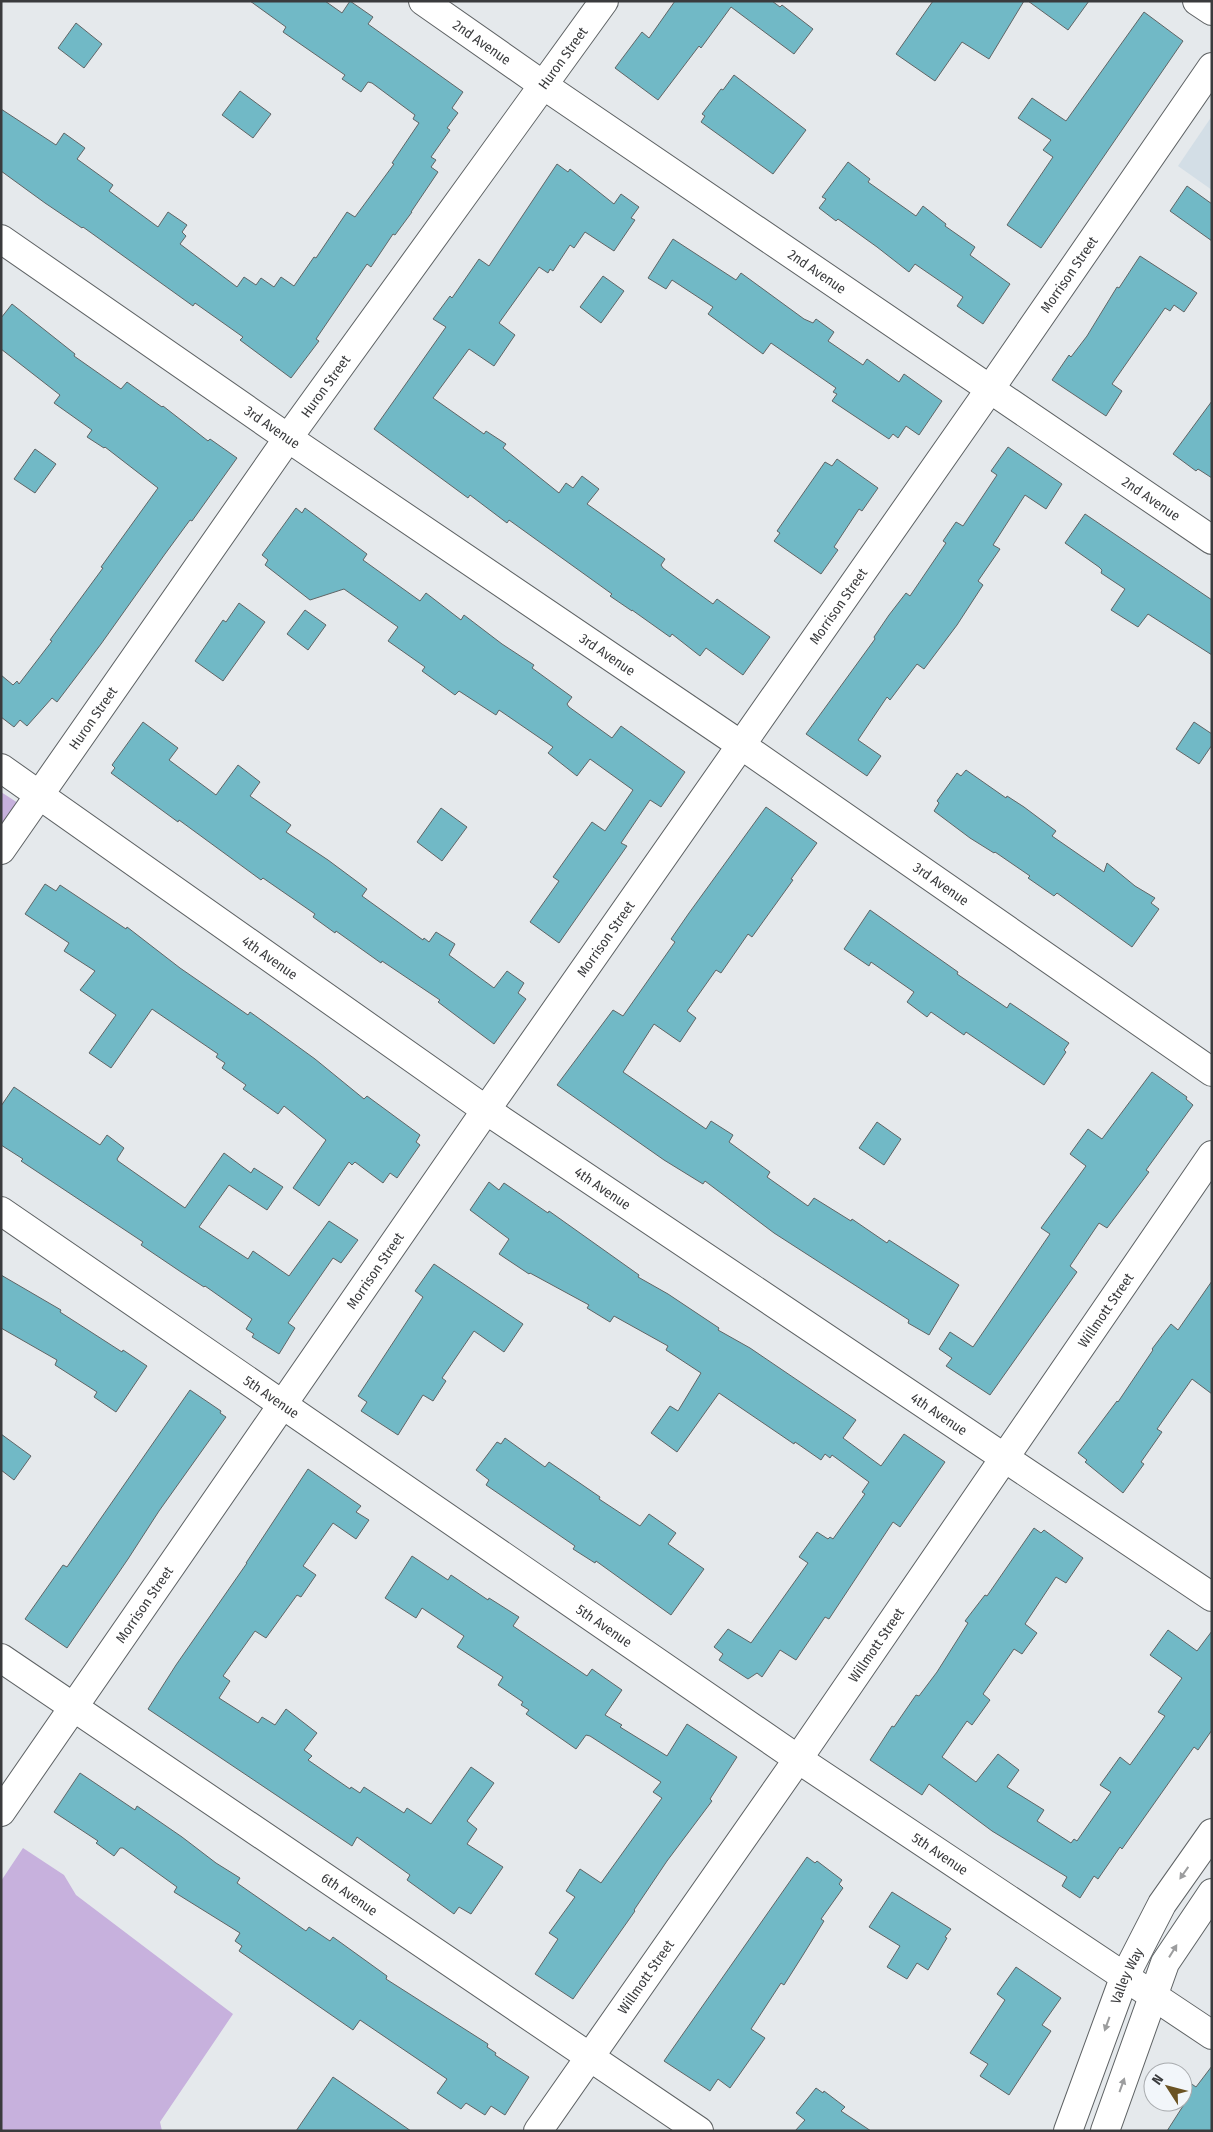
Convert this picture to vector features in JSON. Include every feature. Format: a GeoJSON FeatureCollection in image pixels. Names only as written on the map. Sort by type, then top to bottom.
{"type":"FeatureCollection","features":[{"type":"Feature","properties":{"kind":"street","name":"2nd Avenue"},"geometry":{"type":"LineString","coordinates":[[423,1],[543,85],[1212,540]]}},
{"type":"Feature","properties":{"kind":"street","name":"Huron Street"},"geometry":{"type":"LineString","coordinates":[[1,850],[288,438],[604,1]]}},
{"type":"Feature","properties":{"kind":"street"},"geometry":{"type":"LineString","coordinates":[[1197,1],[1212,12]]}},
{"type":"Feature","properties":{"kind":"street","name":"Morrison Street"},"geometry":{"type":"LineString","coordinates":[[1,1812],[486,1110],[990,389],[1212,67]]}},
{"type":"Feature","properties":{"kind":"street","name":"3rd Avenue"},"geometry":{"type":"LineString","coordinates":[[1,239],[288,438],[741,745],[1212,1072]]}},
{"type":"Feature","properties":{"kind":"street","name":"4th Avenue"},"geometry":{"type":"LineString","coordinates":[[1,768],[486,1110],[1212,1597]]}},
{"type":"Feature","properties":{"kind":"street","name":"Willmott Street"},"geometry":{"type":"LineString","coordinates":[[538,2131],[798,1759],[1212,1155]]}},
{"type":"Feature","properties":{"kind":"street","name":"5th Avenue"},"geometry":{"type":"LineString","coordinates":[[1,1211],[798,1759],[1212,2035]]}},
{"type":"Feature","properties":{"kind":"street","name":"6th Avenue"},"geometry":{"type":"LineString","coordinates":[[1,1658],[699,2131]]}},
{"type":"Feature","properties":{"kind":"street","name":"Valley Way"},"geometry":{"type":"LineString","coordinates":[[1068,2131],[1124,1978],[1162,1904],[1212,1833]]}},
{"type":"Feature","properties":{"kind":"street"},"geometry":{"type":"LineString","coordinates":[[1105,2131],[1165,1963],[1212,1893]]}},
{"type":"Feature","properties":{"kind":"shaded area"},"geometry":{"type":"Polygon","coordinates":[[[1212,116],[1212,190],[1178,166],[1212,116]]]}},
{"type":"Feature","properties":{"kind":"shaded area"},"geometry":{"type":"Polygon","coordinates":[[[1,792],[18,803],[1,827],[1,792]]]}},
{"type":"Feature","properties":{"kind":"shaded area"},"geometry":{"type":"Polygon","coordinates":[[[23,1848],[64,1875],[76,1895],[233,2014],[160,2122],[162,2131],[1,2131],[1,1881],[23,1848]]]}},
{"type":"Feature","properties":{"kind":"building"},"geometry":{"type":"Polygon","coordinates":[[[250,1],[325,1],[342,13],[350,1],[373,17],[368,24],[463,92],[452,108],[458,113],[447,128],[450,130],[431,157],[436,160],[431,167],[438,172],[412,212],[395,235],[393,234],[371,267],[367,264],[316,339],[319,341],[291,378],[240,340],[243,337],[195,303],[193,306],[1,171],[1,109],[56,145],[64,133],[85,148],[77,159],[113,185],[109,191],[158,227],[168,212],[187,225],[182,232],[186,236],[180,244],[237,287],[244,277],[256,285],[261,278],[274,287],[281,277],[294,286],[314,257],[316,258],[347,212],[355,217],[394,164],[392,163],[419,123],[413,119],[415,115],[372,83],[368,82],[361,92],[342,79],[345,75],[283,32],[286,27],[250,1]]]}},
{"type":"Feature","properties":{"kind":"building"},"geometry":{"type":"Polygon","coordinates":[[[675,1],[772,1],[780,7],[782,5],[813,29],[794,54],[731,7],[701,48],[699,46],[658,100],[615,68],[642,32],[649,38],[675,1]]]}},
{"type":"Feature","properties":{"kind":"building"},"geometry":{"type":"Polygon","coordinates":[[[933,1],[1024,1],[989,59],[962,42],[935,81],[896,54],[933,1]]]}},
{"type":"Feature","properties":{"kind":"building"},"geometry":{"type":"Polygon","coordinates":[[[1028,1],[1089,1],[1068,30],[1028,1]]]}},
{"type":"Feature","properties":{"kind":"building"},"geometry":{"type":"Polygon","coordinates":[[[1144,12],[1183,41],[1041,248],[1007,225],[1053,157],[1043,150],[1051,140],[1018,118],[1032,98],[1066,121],[1144,12]]]}},
{"type":"Feature","properties":{"kind":"building"},"geometry":{"type":"Polygon","coordinates":[[[76,23],[102,44],[84,68],[58,48],[76,23]]]}},
{"type":"Feature","properties":{"kind":"building"},"geometry":{"type":"Polygon","coordinates":[[[734,75],[806,130],[773,174],[701,122],[705,116],[702,114],[734,75]]]}},
{"type":"Feature","properties":{"kind":"building"},"geometry":{"type":"Polygon","coordinates":[[[240,91],[271,114],[253,138],[222,115],[240,91]]]}},
{"type":"Feature","properties":{"kind":"building"},"geometry":{"type":"Polygon","coordinates":[[[848,162],[870,179],[868,182],[916,216],[923,206],[946,224],[945,226],[975,247],[970,255],[1010,284],[983,324],[957,306],[963,297],[915,264],[909,272],[838,219],[836,221],[819,208],[826,199],[822,197],[848,162]]]}},
{"type":"Feature","properties":{"kind":"building"},"geometry":{"type":"Polygon","coordinates":[[[557,164],[568,172],[570,169],[614,204],[621,194],[639,207],[631,218],[635,220],[614,251],[585,232],[574,248],[570,245],[553,271],[550,269],[548,273],[539,267],[499,323],[515,335],[494,366],[469,349],[433,398],[484,434],[486,431],[506,444],[503,448],[559,493],[566,483],[573,488],[582,476],[599,489],[587,504],[665,559],[661,565],[663,568],[713,604],[717,599],[770,637],[743,675],[706,648],[700,656],[672,634],[670,637],[610,596],[612,594],[509,520],[507,523],[470,495],[468,498],[374,429],[446,327],[433,319],[450,296],[452,298],[479,259],[489,266],[557,164]]]}},
{"type":"Feature","properties":{"kind":"building"},"geometry":{"type":"Polygon","coordinates":[[[1187,186],[1212,204],[1212,241],[1170,211],[1187,186]]]}},
{"type":"Feature","properties":{"kind":"building"},"geometry":{"type":"Polygon","coordinates":[[[673,239],[736,280],[741,273],[804,319],[813,323],[816,319],[834,332],[828,341],[863,365],[867,359],[899,382],[904,374],[942,401],[919,435],[906,426],[898,438],[893,434],[889,439],[832,401],[837,394],[833,392],[836,388],[771,343],[763,354],[708,314],[713,307],[672,280],[666,289],[648,278],[673,239]]]}},
{"type":"Feature","properties":{"kind":"building"},"geometry":{"type":"Polygon","coordinates":[[[1140,256],[1197,293],[1184,312],[1174,305],[1170,311],[1165,308],[1112,384],[1122,391],[1106,416],[1052,380],[1069,355],[1071,357],[1087,336],[1117,287],[1119,288],[1140,256]]]}},
{"type":"Feature","properties":{"kind":"building"},"geometry":{"type":"Polygon","coordinates":[[[603,276],[624,291],[601,323],[580,307],[603,276]]]}},
{"type":"Feature","properties":{"kind":"building"},"geometry":{"type":"Polygon","coordinates":[[[12,304],[75,354],[74,356],[121,389],[127,382],[163,406],[208,441],[210,439],[237,458],[57,702],[52,698],[27,726],[20,720],[14,727],[1,717],[1,675],[13,685],[17,681],[19,684],[52,641],[50,640],[103,568],[101,567],[158,488],[105,447],[87,437],[92,430],[54,403],[60,395],[1,349],[1,318],[12,304]]]}},
{"type":"Feature","properties":{"kind":"building"},"geometry":{"type":"Polygon","coordinates":[[[1212,401],[1212,478],[1198,469],[1196,471],[1173,454],[1212,401]]]}},
{"type":"Feature","properties":{"kind":"building"},"geometry":{"type":"Polygon","coordinates":[[[1008,447],[1062,484],[1046,509],[1025,495],[993,545],[1000,549],[978,581],[983,585],[957,625],[924,669],[917,664],[890,700],[887,697],[858,740],[881,756],[867,776],[806,734],[875,639],[874,637],[889,615],[906,593],[910,596],[946,543],[943,541],[956,522],[963,526],[997,475],[991,471],[1008,447]]]}},
{"type":"Feature","properties":{"kind":"building"},"geometry":{"type":"Polygon","coordinates":[[[35,449],[56,464],[35,493],[14,479],[35,449]]]}},
{"type":"Feature","properties":{"kind":"building"},"geometry":{"type":"Polygon","coordinates":[[[837,459],[878,488],[862,511],[859,509],[834,547],[838,550],[821,574],[774,541],[780,533],[777,531],[825,462],[832,466],[837,459]]]}},
{"type":"Feature","properties":{"kind":"building"},"geometry":{"type":"Polygon","coordinates":[[[296,508],[302,513],[305,508],[367,554],[363,560],[420,601],[426,593],[461,620],[464,615],[502,644],[534,665],[532,668],[572,697],[567,704],[569,707],[612,738],[621,726],[685,772],[661,807],[650,800],[621,843],[627,846],[559,943],[530,922],[559,881],[553,877],[592,822],[605,831],[633,790],[590,759],[577,776],[548,753],[553,747],[499,710],[496,715],[459,691],[455,695],[422,671],[425,667],[388,641],[398,627],[344,589],[310,600],[265,565],[268,560],[262,555],[296,508]]]}},
{"type":"Feature","properties":{"kind":"building"},"geometry":{"type":"Polygon","coordinates":[[[1085,514],[1212,600],[1212,655],[1148,614],[1138,627],[1111,610],[1125,589],[1101,573],[1102,570],[1099,567],[1065,543],[1085,514]]]}},
{"type":"Feature","properties":{"kind":"building"},"geometry":{"type":"Polygon","coordinates":[[[239,603],[265,622],[223,681],[195,661],[223,620],[226,622],[239,603]]]}},
{"type":"Feature","properties":{"kind":"building"},"geometry":{"type":"Polygon","coordinates":[[[305,610],[326,625],[308,650],[287,634],[305,610]]]}},
{"type":"Feature","properties":{"kind":"building"},"geometry":{"type":"Polygon","coordinates":[[[143,722],[178,748],[169,760],[216,795],[238,765],[260,782],[250,796],[291,825],[286,832],[367,889],[362,896],[423,940],[424,938],[429,942],[436,932],[455,944],[449,955],[494,988],[507,971],[524,983],[518,993],[526,999],[494,1044],[438,1002],[440,1000],[382,961],[381,963],[336,931],[335,933],[313,917],[315,914],[263,878],[261,880],[111,773],[115,768],[112,765],[143,722]]]}},
{"type":"Feature","properties":{"kind":"building"},"geometry":{"type":"Polygon","coordinates":[[[1194,722],[1212,734],[1212,745],[1199,764],[1176,749],[1194,722]]]}},
{"type":"Feature","properties":{"kind":"building"},"geometry":{"type":"Polygon","coordinates":[[[966,770],[1006,798],[1007,796],[1024,807],[1056,831],[1052,836],[1104,872],[1107,863],[1135,886],[1155,898],[1151,903],[1159,909],[1132,947],[1057,893],[1054,896],[1028,878],[1030,876],[995,852],[970,838],[934,811],[939,803],[937,801],[957,773],[961,776],[966,770]]]}},
{"type":"Feature","properties":{"kind":"building"},"geometry":{"type":"Polygon","coordinates":[[[766,807],[817,843],[752,937],[748,934],[721,973],[716,970],[687,1011],[696,1018],[680,1042],[654,1024],[623,1072],[706,1129],[711,1121],[733,1135],[729,1142],[770,1172],[767,1177],[808,1206],[814,1198],[851,1221],[852,1219],[887,1243],[889,1240],[959,1285],[929,1335],[908,1323],[909,1320],[774,1233],[705,1181],[703,1184],[664,1160],[557,1085],[613,1010],[623,1016],[675,942],[671,939],[766,807]]]}},
{"type":"Feature","properties":{"kind":"building"},"geometry":{"type":"Polygon","coordinates":[[[441,808],[467,827],[442,861],[417,842],[441,808]]]}},
{"type":"Feature","properties":{"kind":"building"},"geometry":{"type":"Polygon","coordinates":[[[45,884],[56,891],[60,885],[126,929],[127,927],[180,968],[248,1015],[250,1012],[282,1035],[364,1099],[367,1096],[420,1135],[416,1142],[420,1145],[397,1178],[390,1173],[383,1183],[355,1162],[352,1165],[349,1162],[319,1206],[293,1188],[326,1140],[284,1106],[278,1114],[243,1089],[246,1085],[222,1068],[225,1063],[216,1057],[218,1054],[152,1009],[111,1068],[89,1053],[116,1015],[80,990],[95,971],[64,951],[69,943],[25,914],[45,884]]]}},
{"type":"Feature","properties":{"kind":"building"},"geometry":{"type":"Polygon","coordinates":[[[870,910],[1007,1008],[1010,1003],[1069,1043],[1064,1050],[1066,1052],[1044,1085],[966,1032],[964,1035],[931,1012],[927,1017],[907,1002],[914,992],[871,962],[869,966],[844,949],[870,910]]]}},
{"type":"Feature","properties":{"kind":"building"},"geometry":{"type":"Polygon","coordinates":[[[1152,1072],[1187,1097],[1186,1099],[1193,1105],[1146,1170],[1149,1172],[1107,1228],[1099,1223],[1070,1266],[1077,1272],[990,1395],[946,1366],[952,1358],[939,1349],[950,1332],[973,1347],[1050,1234],[1041,1228],[1086,1166],[1070,1154],[1088,1129],[1102,1139],[1152,1072]]]}},
{"type":"Feature","properties":{"kind":"building"},"geometry":{"type":"Polygon","coordinates":[[[14,1087],[100,1145],[107,1135],[124,1148],[117,1159],[118,1161],[185,1208],[224,1153],[251,1173],[254,1168],[283,1187],[267,1210],[229,1185],[199,1227],[248,1259],[253,1251],[289,1276],[329,1221],[358,1240],[341,1263],[333,1258],[288,1323],[295,1328],[279,1354],[252,1337],[254,1334],[246,1329],[252,1319],[141,1245],[143,1242],[21,1161],[23,1159],[1,1145],[1,1106],[14,1087]]]}},
{"type":"Feature","properties":{"kind":"building"},"geometry":{"type":"Polygon","coordinates":[[[877,1122],[901,1139],[884,1165],[859,1148],[877,1122]]]}},
{"type":"Feature","properties":{"kind":"building"},"geometry":{"type":"Polygon","coordinates":[[[489,1182],[499,1190],[504,1183],[548,1213],[549,1211],[639,1275],[638,1277],[668,1294],[719,1328],[718,1330],[750,1348],[856,1420],[843,1438],[881,1466],[904,1434],[945,1462],[900,1527],[893,1522],[829,1619],[825,1617],[796,1660],[780,1650],[762,1677],[757,1673],[748,1679],[719,1660],[723,1654],[714,1647],[728,1629],[751,1643],[808,1563],[799,1557],[817,1532],[828,1539],[830,1537],[833,1539],[865,1494],[862,1492],[869,1482],[832,1455],[830,1458],[825,1454],[821,1460],[795,1442],[794,1444],[719,1393],[677,1452],[651,1433],[670,1406],[678,1411],[701,1373],[666,1350],[668,1346],[614,1316],[610,1322],[587,1308],[589,1305],[529,1274],[499,1254],[509,1239],[470,1210],[489,1182]]]}},
{"type":"Feature","properties":{"kind":"building"},"geometry":{"type":"Polygon","coordinates":[[[434,1264],[523,1324],[504,1352],[474,1331],[442,1378],[446,1381],[433,1401],[423,1395],[398,1435],[361,1411],[367,1402],[358,1396],[423,1297],[415,1291],[434,1264]]]}},
{"type":"Feature","properties":{"kind":"building"},"geometry":{"type":"Polygon","coordinates":[[[1,1275],[61,1310],[60,1312],[147,1366],[116,1412],[94,1397],[97,1392],[55,1365],[57,1360],[1,1328],[1,1275]]]}},
{"type":"Feature","properties":{"kind":"building"},"geometry":{"type":"Polygon","coordinates":[[[1212,1281],[1212,1394],[1192,1379],[1157,1429],[1162,1432],[1141,1462],[1144,1464],[1123,1493],[1085,1462],[1087,1460],[1078,1453],[1118,1402],[1152,1349],[1171,1324],[1178,1330],[1212,1281]]]}},
{"type":"Feature","properties":{"kind":"building"},"geometry":{"type":"Polygon","coordinates":[[[190,1390],[221,1411],[220,1413],[226,1417],[159,1511],[67,1648],[25,1619],[63,1565],[67,1567],[190,1390]]]}},
{"type":"Feature","properties":{"kind":"building"},"geometry":{"type":"Polygon","coordinates":[[[1,1434],[31,1456],[14,1480],[1,1470],[1,1434]]]}},
{"type":"Feature","properties":{"kind":"building"},"geometry":{"type":"Polygon","coordinates":[[[505,1438],[545,1467],[549,1462],[600,1497],[599,1499],[640,1526],[649,1514],[676,1533],[668,1544],[704,1569],[671,1615],[596,1561],[595,1563],[573,1549],[575,1546],[486,1485],[489,1480],[476,1470],[497,1442],[501,1444],[505,1438]]]}},
{"type":"Feature","properties":{"kind":"building"},"geometry":{"type":"Polygon","coordinates":[[[308,1469],[361,1506],[356,1512],[369,1520],[356,1539],[333,1523],[303,1566],[316,1575],[301,1597],[297,1595],[266,1638],[255,1631],[223,1676],[230,1681],[219,1698],[258,1723],[262,1717],[275,1725],[286,1709],[317,1733],[304,1750],[312,1756],[308,1760],[350,1789],[351,1787],[360,1793],[364,1787],[404,1813],[407,1808],[431,1824],[471,1767],[494,1783],[467,1821],[477,1829],[467,1844],[503,1867],[471,1914],[459,1907],[454,1914],[407,1880],[410,1875],[357,1837],[352,1846],[148,1709],[308,1469]]]}},
{"type":"Feature","properties":{"kind":"building"},"geometry":{"type":"Polygon","coordinates":[[[1034,1528],[1041,1533],[1044,1530],[1083,1558],[1066,1583],[1056,1577],[1025,1624],[1037,1633],[1022,1654],[1014,1649],[983,1694],[990,1700],[972,1725],[967,1721],[942,1757],[976,1782],[998,1754],[1019,1770],[1007,1787],[1044,1810],[1037,1821],[1071,1843],[1074,1839],[1077,1841],[1111,1792],[1100,1785],[1120,1757],[1130,1765],[1165,1716],[1158,1712],[1182,1678],[1150,1655],[1168,1630],[1197,1651],[1212,1631],[1212,1730],[1198,1750],[1194,1747],[1122,1849],[1120,1847],[1098,1879],[1094,1876],[1080,1898],[1062,1886],[1067,1877],[992,1831],[929,1784],[922,1795],[870,1760],[892,1726],[894,1727],[916,1695],[919,1696],[937,1672],[968,1623],[965,1621],[985,1595],[987,1596],[1034,1528]]]}},
{"type":"Feature","properties":{"kind":"building"},"geometry":{"type":"Polygon","coordinates":[[[412,1556],[448,1580],[451,1575],[488,1600],[489,1598],[519,1617],[513,1626],[587,1676],[592,1669],[622,1690],[605,1715],[622,1725],[620,1727],[667,1756],[687,1724],[737,1757],[710,1799],[712,1801],[667,1861],[635,1911],[573,1999],[535,1974],[558,1939],[549,1933],[575,1897],[566,1891],[580,1869],[601,1883],[662,1798],[653,1792],[661,1782],[590,1736],[586,1735],[576,1749],[526,1714],[529,1710],[521,1705],[523,1702],[498,1685],[503,1677],[457,1647],[464,1636],[422,1608],[416,1618],[385,1598],[412,1556]]]}},
{"type":"Feature","properties":{"kind":"building"},"geometry":{"type":"Polygon","coordinates":[[[80,1773],[135,1810],[137,1806],[182,1837],[216,1863],[240,1878],[237,1883],[306,1931],[309,1927],[330,1941],[333,1937],[387,1976],[386,1979],[488,2044],[487,2047],[496,2053],[495,2055],[529,2077],[505,2115],[491,2106],[485,2115],[466,2103],[461,2109],[437,2093],[447,2079],[360,2020],[353,2030],[239,1951],[242,1946],[235,1941],[240,1933],[174,1892],[177,1887],[123,1848],[120,1848],[114,1856],[96,1843],[98,1841],[54,1812],[80,1773]]]}},
{"type":"Feature","properties":{"kind":"building"},"geometry":{"type":"Polygon","coordinates":[[[807,1857],[815,1863],[817,1861],[842,1880],[839,1884],[843,1888],[821,1919],[824,1921],[784,1985],[781,1983],[751,2029],[765,2038],[730,2088],[718,2079],[710,2091],[664,2061],[807,1857]]]}},
{"type":"Feature","properties":{"kind":"building"},"geometry":{"type":"Polygon","coordinates":[[[892,1892],[951,1929],[928,1970],[917,1963],[907,1979],[887,1967],[900,1946],[869,1927],[892,1892]]]}},
{"type":"Feature","properties":{"kind":"building"},"geometry":{"type":"Polygon","coordinates":[[[1016,1967],[1061,1998],[1042,2025],[1051,2031],[1009,2095],[980,2076],[988,2064],[970,2053],[1005,2000],[997,1994],[1016,1967]]]}},
{"type":"Feature","properties":{"kind":"building"},"geometry":{"type":"Polygon","coordinates":[[[1212,2066],[1212,2131],[1167,2131],[1179,2112],[1193,2112],[1193,2085],[1196,2087],[1212,2066]]]}},
{"type":"Feature","properties":{"kind":"building"},"geometry":{"type":"Polygon","coordinates":[[[333,2077],[411,2131],[296,2131],[333,2077]]]}},
{"type":"Feature","properties":{"kind":"building"},"geometry":{"type":"Polygon","coordinates":[[[816,2088],[823,2093],[824,2091],[845,2107],[841,2111],[871,2131],[795,2131],[805,2120],[796,2113],[816,2088]]]}}]}
